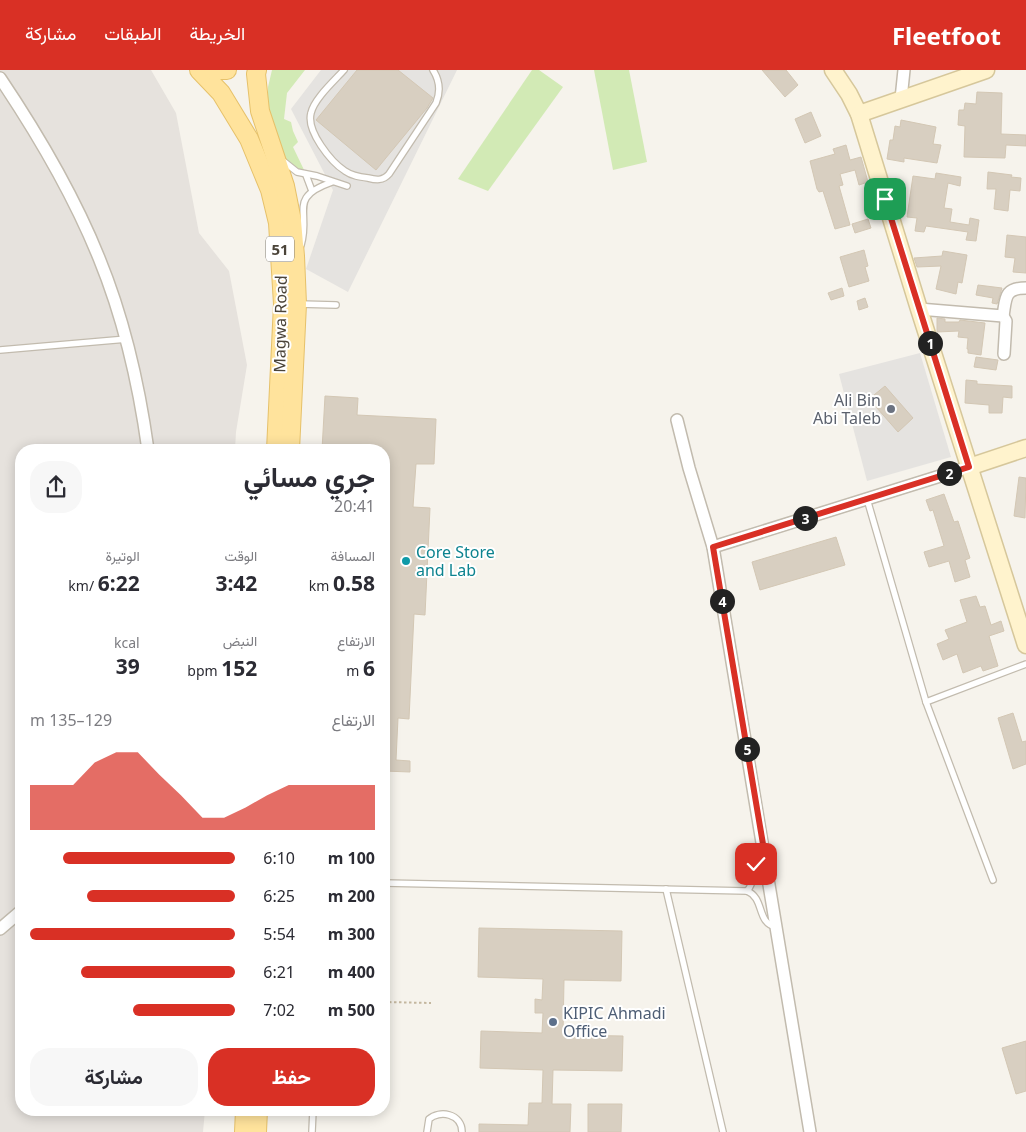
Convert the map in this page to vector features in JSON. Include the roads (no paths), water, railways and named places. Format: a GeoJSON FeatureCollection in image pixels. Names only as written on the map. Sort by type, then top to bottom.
{"type":"FeatureCollection","features":[{"type":"Feature","properties":{"kind":"main road","name":"Magwa Road"},"geometry":{"type":"LineString","coordinates":[[199,70],[221,93],[249,139],[270,190],[278,224],[283,304],[276,444]]}},
{"type":"Feature","properties":{"kind":"main road"},"geometry":{"type":"LineString","coordinates":[[213,70],[227,70]]}},
{"type":"Feature","properties":{"kind":"main road","name":"Magwa Road"},"geometry":{"type":"LineString","coordinates":[[257,70],[260,111],[285,186],[295,256],[296,304],[290,444]]}},
{"type":"Feature","properties":{"kind":"main road"},"geometry":{"type":"LineString","coordinates":[[244,1132],[245,1116]]}},
{"type":"Feature","properties":{"kind":"main road"},"geometry":{"type":"LineString","coordinates":[[257,1132],[258,1116]]}},
{"type":"Feature","properties":{"kind":"street"},"geometry":{"type":"LineString","coordinates":[[833,70],[849,94],[859,114],[1026,645]]}},
{"type":"Feature","properties":{"kind":"street"},"geometry":{"type":"LineString","coordinates":[[901,99],[904,70]]}},
{"type":"Feature","properties":{"kind":"street"},"geometry":{"type":"LineString","coordinates":[[859,114],[986,70]]}},
{"type":"Feature","properties":{"kind":"street"},"geometry":{"type":"LineString","coordinates":[[0,78],[28,120],[74,204],[99,258],[127,339],[142,405],[147,444]]}},
{"type":"Feature","properties":{"kind":"street"},"geometry":{"type":"LineString","coordinates":[[1004,354],[1006,321],[1003,316],[1007,296],[1015,288],[1026,288]]}},
{"type":"Feature","properties":{"kind":"street"},"geometry":{"type":"LineString","coordinates":[[919,309],[1003,316]]}},
{"type":"Feature","properties":{"kind":"street"},"geometry":{"type":"LineString","coordinates":[[677,420],[691,476],[713,547],[810,1132]]}},
{"type":"Feature","properties":{"kind":"street"},"geometry":{"type":"LineString","coordinates":[[713,547],[1026,448]]}},
{"type":"Feature","properties":{"kind":"street"},"geometry":{"type":"LineString","coordinates":[[0,929],[15,916]]}},
{"type":"Feature","properties":{"kind":"lane"},"geometry":{"type":"LineString","coordinates":[[344,70],[313,108],[310,119],[312,131],[329,156],[345,171],[359,177],[377,180],[389,174],[436,103],[439,84],[433,70]]}},
{"type":"Feature","properties":{"kind":"lane"},"geometry":{"type":"LineString","coordinates":[[276,156],[297,172],[317,176],[347,186]]}},
{"type":"Feature","properties":{"kind":"lane"},"geometry":{"type":"LineString","coordinates":[[306,175],[312,191]]}},
{"type":"Feature","properties":{"kind":"lane"},"geometry":{"type":"LineString","coordinates":[[295,256],[302,238],[304,206],[307,197],[312,191],[332,182]]}},
{"type":"Feature","properties":{"kind":"lane"},"geometry":{"type":"LineString","coordinates":[[296,304],[336,305]]}},
{"type":"Feature","properties":{"kind":"lane"},"geometry":{"type":"LineString","coordinates":[[0,350],[127,339]]}},
{"type":"Feature","properties":{"kind":"lane"},"geometry":{"type":"LineString","coordinates":[[867,499],[926,702],[993,880]]}},
{"type":"Feature","properties":{"kind":"lane"},"geometry":{"type":"LineString","coordinates":[[926,702],[1026,664]]}},
{"type":"Feature","properties":{"kind":"lane"},"geometry":{"type":"LineString","coordinates":[[747,891],[753,882],[756,864],[765,856]]}},
{"type":"Feature","properties":{"kind":"lane"},"geometry":{"type":"LineString","coordinates":[[390,883],[747,891],[757,899],[765,921],[776,927]]}},
{"type":"Feature","properties":{"kind":"lane"},"geometry":{"type":"LineString","coordinates":[[666,889],[723,1132]]}},
{"type":"Feature","properties":{"kind":"lane"},"geometry":{"type":"LineString","coordinates":[[427,1132],[429,1119],[436,1115],[458,1118],[462,1124],[462,1132]]}},
{"type":"Feature","properties":{"kind":"lane"},"geometry":{"type":"LineString","coordinates":[[312,1116],[312,1132]]}},
{"type":"Feature","properties":{"kind":"place","name":"Ali Bin Abi Taleb"},"geometry":{"type":"Point","coordinates":[891,409]}},
{"type":"Feature","properties":{"kind":"place","name":"Core Store and Lab"},"geometry":{"type":"Point","coordinates":[406,561]}},
{"type":"Feature","properties":{"kind":"place","name":"KIPIC Ahmadi Office"},"geometry":{"type":"Point","coordinates":[553,1022]}}]}
